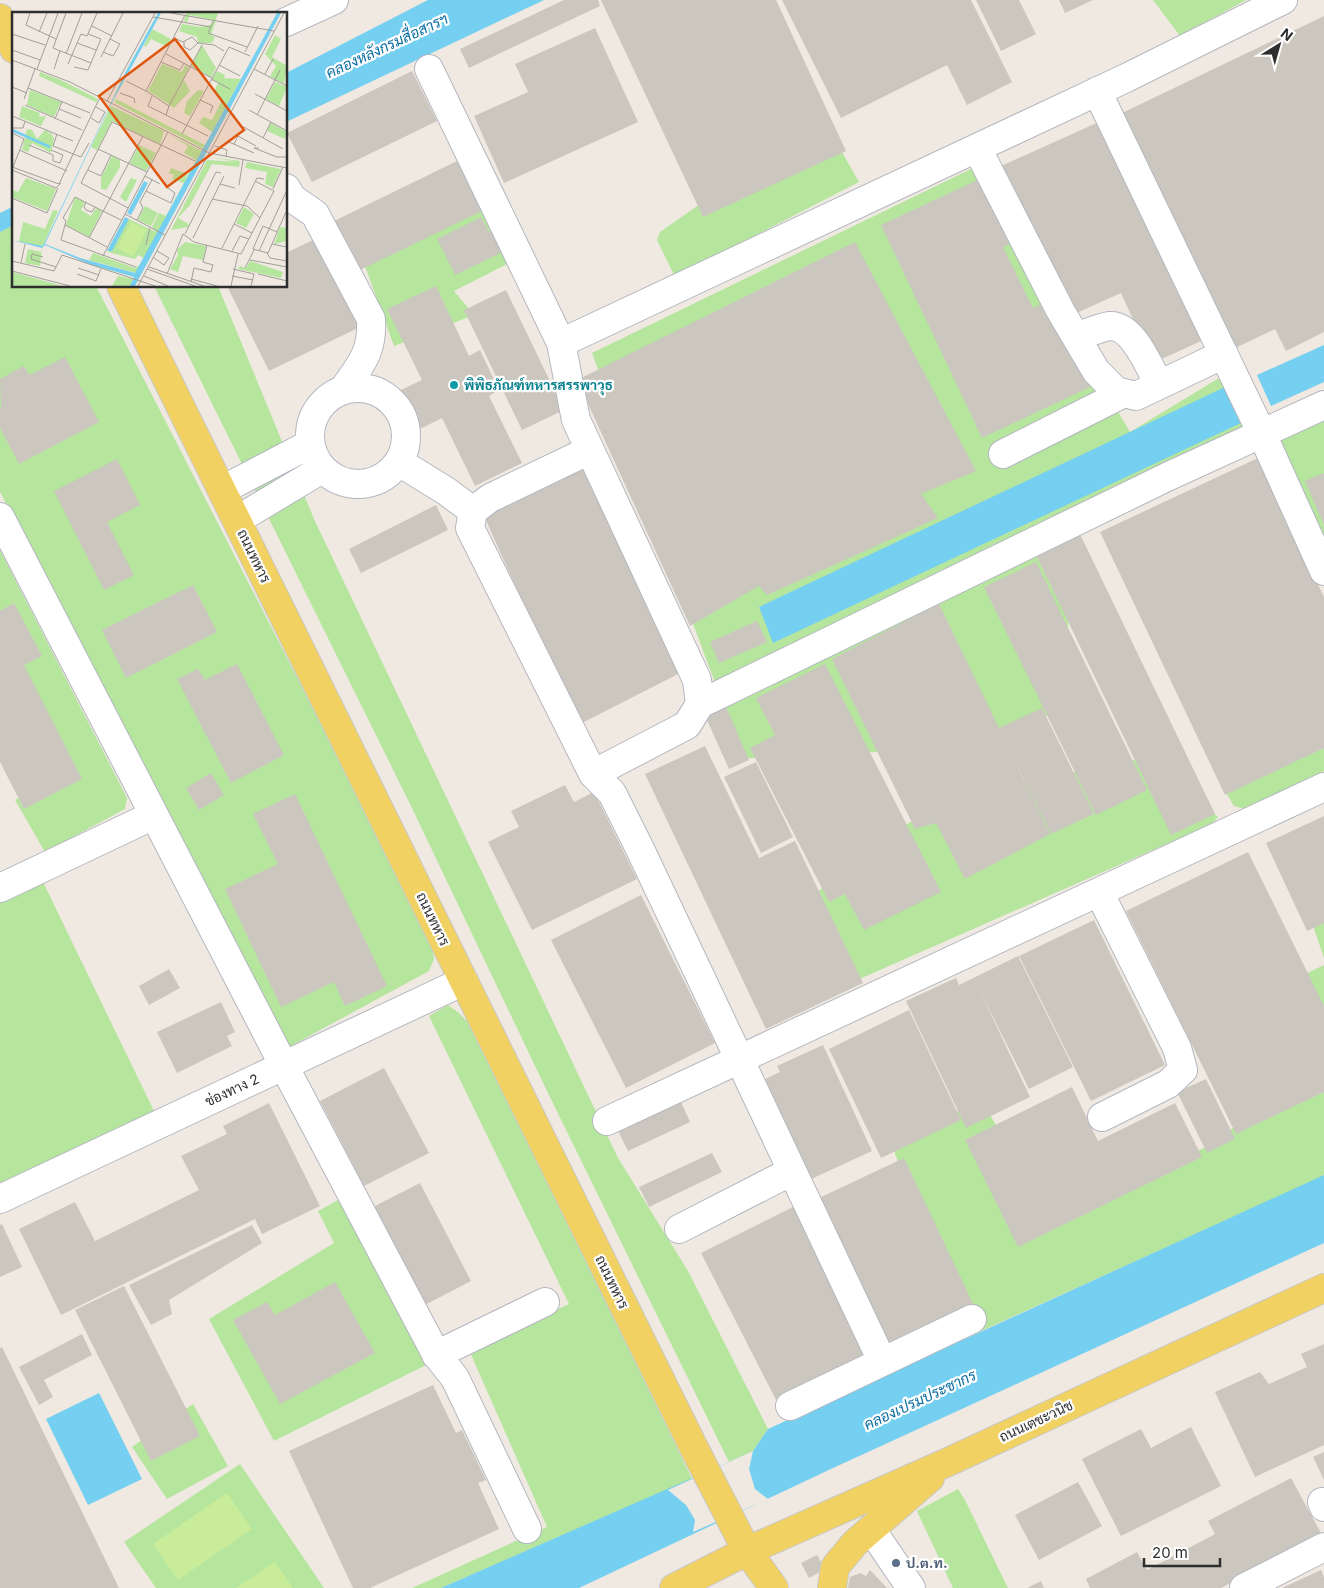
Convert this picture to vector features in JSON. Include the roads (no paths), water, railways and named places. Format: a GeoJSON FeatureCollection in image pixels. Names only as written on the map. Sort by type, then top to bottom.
{"type":"FeatureCollection","features":[{"type":"Feature","properties":{"kind":"main road","name":"ถนนทหาร"},"geometry":{"type":"LineString","coordinates":[[122,288],[694,1448],[747,1551],[774,1588]]}},
{"type":"Feature","properties":{"kind":"main road","name":"ถนนเตชะวนิช"},"geometry":{"type":"LineString","coordinates":[[674,1588],[747,1551],[948,1462],[1324,1288]]}},
{"type":"Feature","properties":{"kind":"main road"},"geometry":{"type":"LineString","coordinates":[[832,1588],[835,1567],[855,1543],[948,1462]]}},
{"type":"Feature","properties":{"kind":"lane"},"geometry":{"type":"LineString","coordinates":[[288,21],[334,0]]}},
{"type":"Feature","properties":{"kind":"lane"},"geometry":{"type":"LineString","coordinates":[[561,344],[1097,91],[1283,0]]}},
{"type":"Feature","properties":{"kind":"lane"},"geometry":{"type":"LineString","coordinates":[[429,69],[561,344],[576,420],[697,680],[700,704]]}},
{"type":"Feature","properties":{"kind":"lane"},"geometry":{"type":"LineString","coordinates":[[1097,91],[1262,434],[1324,571]]}},
{"type":"Feature","properties":{"kind":"lane"},"geometry":{"type":"LineString","coordinates":[[977,148],[1060,310],[1096,371],[1116,392],[1136,396],[1224,354]]}},
{"type":"Feature","properties":{"kind":"lane"},"geometry":{"type":"LineString","coordinates":[[288,191],[292,198],[315,214],[371,319],[370,346],[343,390]]}},
{"type":"Feature","properties":{"kind":"lane"},"geometry":{"type":"LineString","coordinates":[[1076,337],[1111,326],[1124,331],[1139,346],[1159,385]]}},
{"type":"Feature","properties":{"kind":"lane"},"geometry":{"type":"LineString","coordinates":[[359,388],[375,391],[389,399],[400,411],[406,426],[406,442],[402,457],[394,470],[381,479],[366,484],[350,484],[334,479],[322,469],[313,456],[310,444],[311,424],[317,409],[328,397],[343,390],[359,388]]}},
{"type":"Feature","properties":{"kind":"lane"},"geometry":{"type":"LineString","coordinates":[[1003,454],[1124,393]]}},
{"type":"Feature","properties":{"kind":"lane"},"geometry":{"type":"LineString","coordinates":[[594,774],[687,725],[700,704],[1169,476],[1324,406]]}},
{"type":"Feature","properties":{"kind":"lane"},"geometry":{"type":"LineString","coordinates":[[222,490],[310,444]]}},
{"type":"Feature","properties":{"kind":"lane"},"geometry":{"type":"LineString","coordinates":[[590,450],[490,498],[473,511],[470,528],[594,774],[612,793],[882,1361]]}},
{"type":"Feature","properties":{"kind":"lane"},"geometry":{"type":"LineString","coordinates":[[399,462],[446,491],[473,511]]}},
{"type":"Feature","properties":{"kind":"lane"},"geometry":{"type":"LineString","coordinates":[[236,520],[322,469]]}},
{"type":"Feature","properties":{"kind":"lane"},"geometry":{"type":"LineString","coordinates":[[0,517],[284,1066],[436,1354],[455,1378],[527,1529]]}},
{"type":"Feature","properties":{"kind":"lane"},"geometry":{"type":"LineString","coordinates":[[607,1121],[1324,787]]}},
{"type":"Feature","properties":{"kind":"lane"},"geometry":{"type":"LineString","coordinates":[[0,888],[154,815]]}},
{"type":"Feature","properties":{"kind":"lane"},"geometry":{"type":"LineString","coordinates":[[1099,892],[1177,1048],[1183,1070],[1168,1084],[1102,1117]]}},
{"type":"Feature","properties":{"kind":"lane","name":"ช่องทาง 2"},"geometry":{"type":"LineString","coordinates":[[0,1199],[464,981]]}},
{"type":"Feature","properties":{"kind":"lane"},"geometry":{"type":"LineString","coordinates":[[679,1229],[792,1171]]}},
{"type":"Feature","properties":{"kind":"lane"},"geometry":{"type":"LineString","coordinates":[[436,1354],[545,1302]]}},
{"type":"Feature","properties":{"kind":"lane"},"geometry":{"type":"LineString","coordinates":[[790,1406],[972,1319]]}},
{"type":"Feature","properties":{"kind":"lane"},"geometry":{"type":"LineString","coordinates":[[872,1529],[911,1588]]}},
{"type":"Feature","properties":{"kind":"lane"},"geometry":{"type":"LineString","coordinates":[[1244,1588],[1324,1547]]}},
{"type":"Feature","properties":{"kind":"water","name":"คลองหลังกรมสื่อสารฯ"},"geometry":{"type":"Polygon","coordinates":[[[428,0],[544,0],[288,121],[288,72],[428,0]]]}},
{"type":"Feature","properties":{"kind":"water"},"geometry":{"type":"Polygon","coordinates":[[[12,207],[12,226],[0,232],[0,213],[12,207]]]}},
{"type":"Feature","properties":{"kind":"water"},"geometry":{"type":"Polygon","coordinates":[[[1324,345],[1324,382],[1271,406],[1257,375],[1324,345]]]}},
{"type":"Feature","properties":{"kind":"water"},"geometry":{"type":"Polygon","coordinates":[[[1225,387],[1241,423],[773,643],[759,607],[1225,387]]]}},
{"type":"Feature","properties":{"kind":"water","name":"คลองเปรมประชากร"},"geometry":{"type":"Polygon","coordinates":[[[1324,1175],[1324,1243],[833,1468],[579,1588],[441,1588],[753,1451],[768,1429],[1324,1175]]]}},
{"type":"Feature","properties":{"kind":"water"},"geometry":{"type":"Polygon","coordinates":[[[99,1393],[142,1479],[88,1505],[46,1419],[99,1393]]]}},
{"type":"Feature","properties":{"kind":"place","name":"พิพิธภัณฑ์ทหารสรรพาวุธ"},"geometry":{"type":"Point","coordinates":[454,385]}},
{"type":"Feature","properties":{"kind":"place","name":"ป.ต.ท."},"geometry":{"type":"Point","coordinates":[896,1563]}}]}
